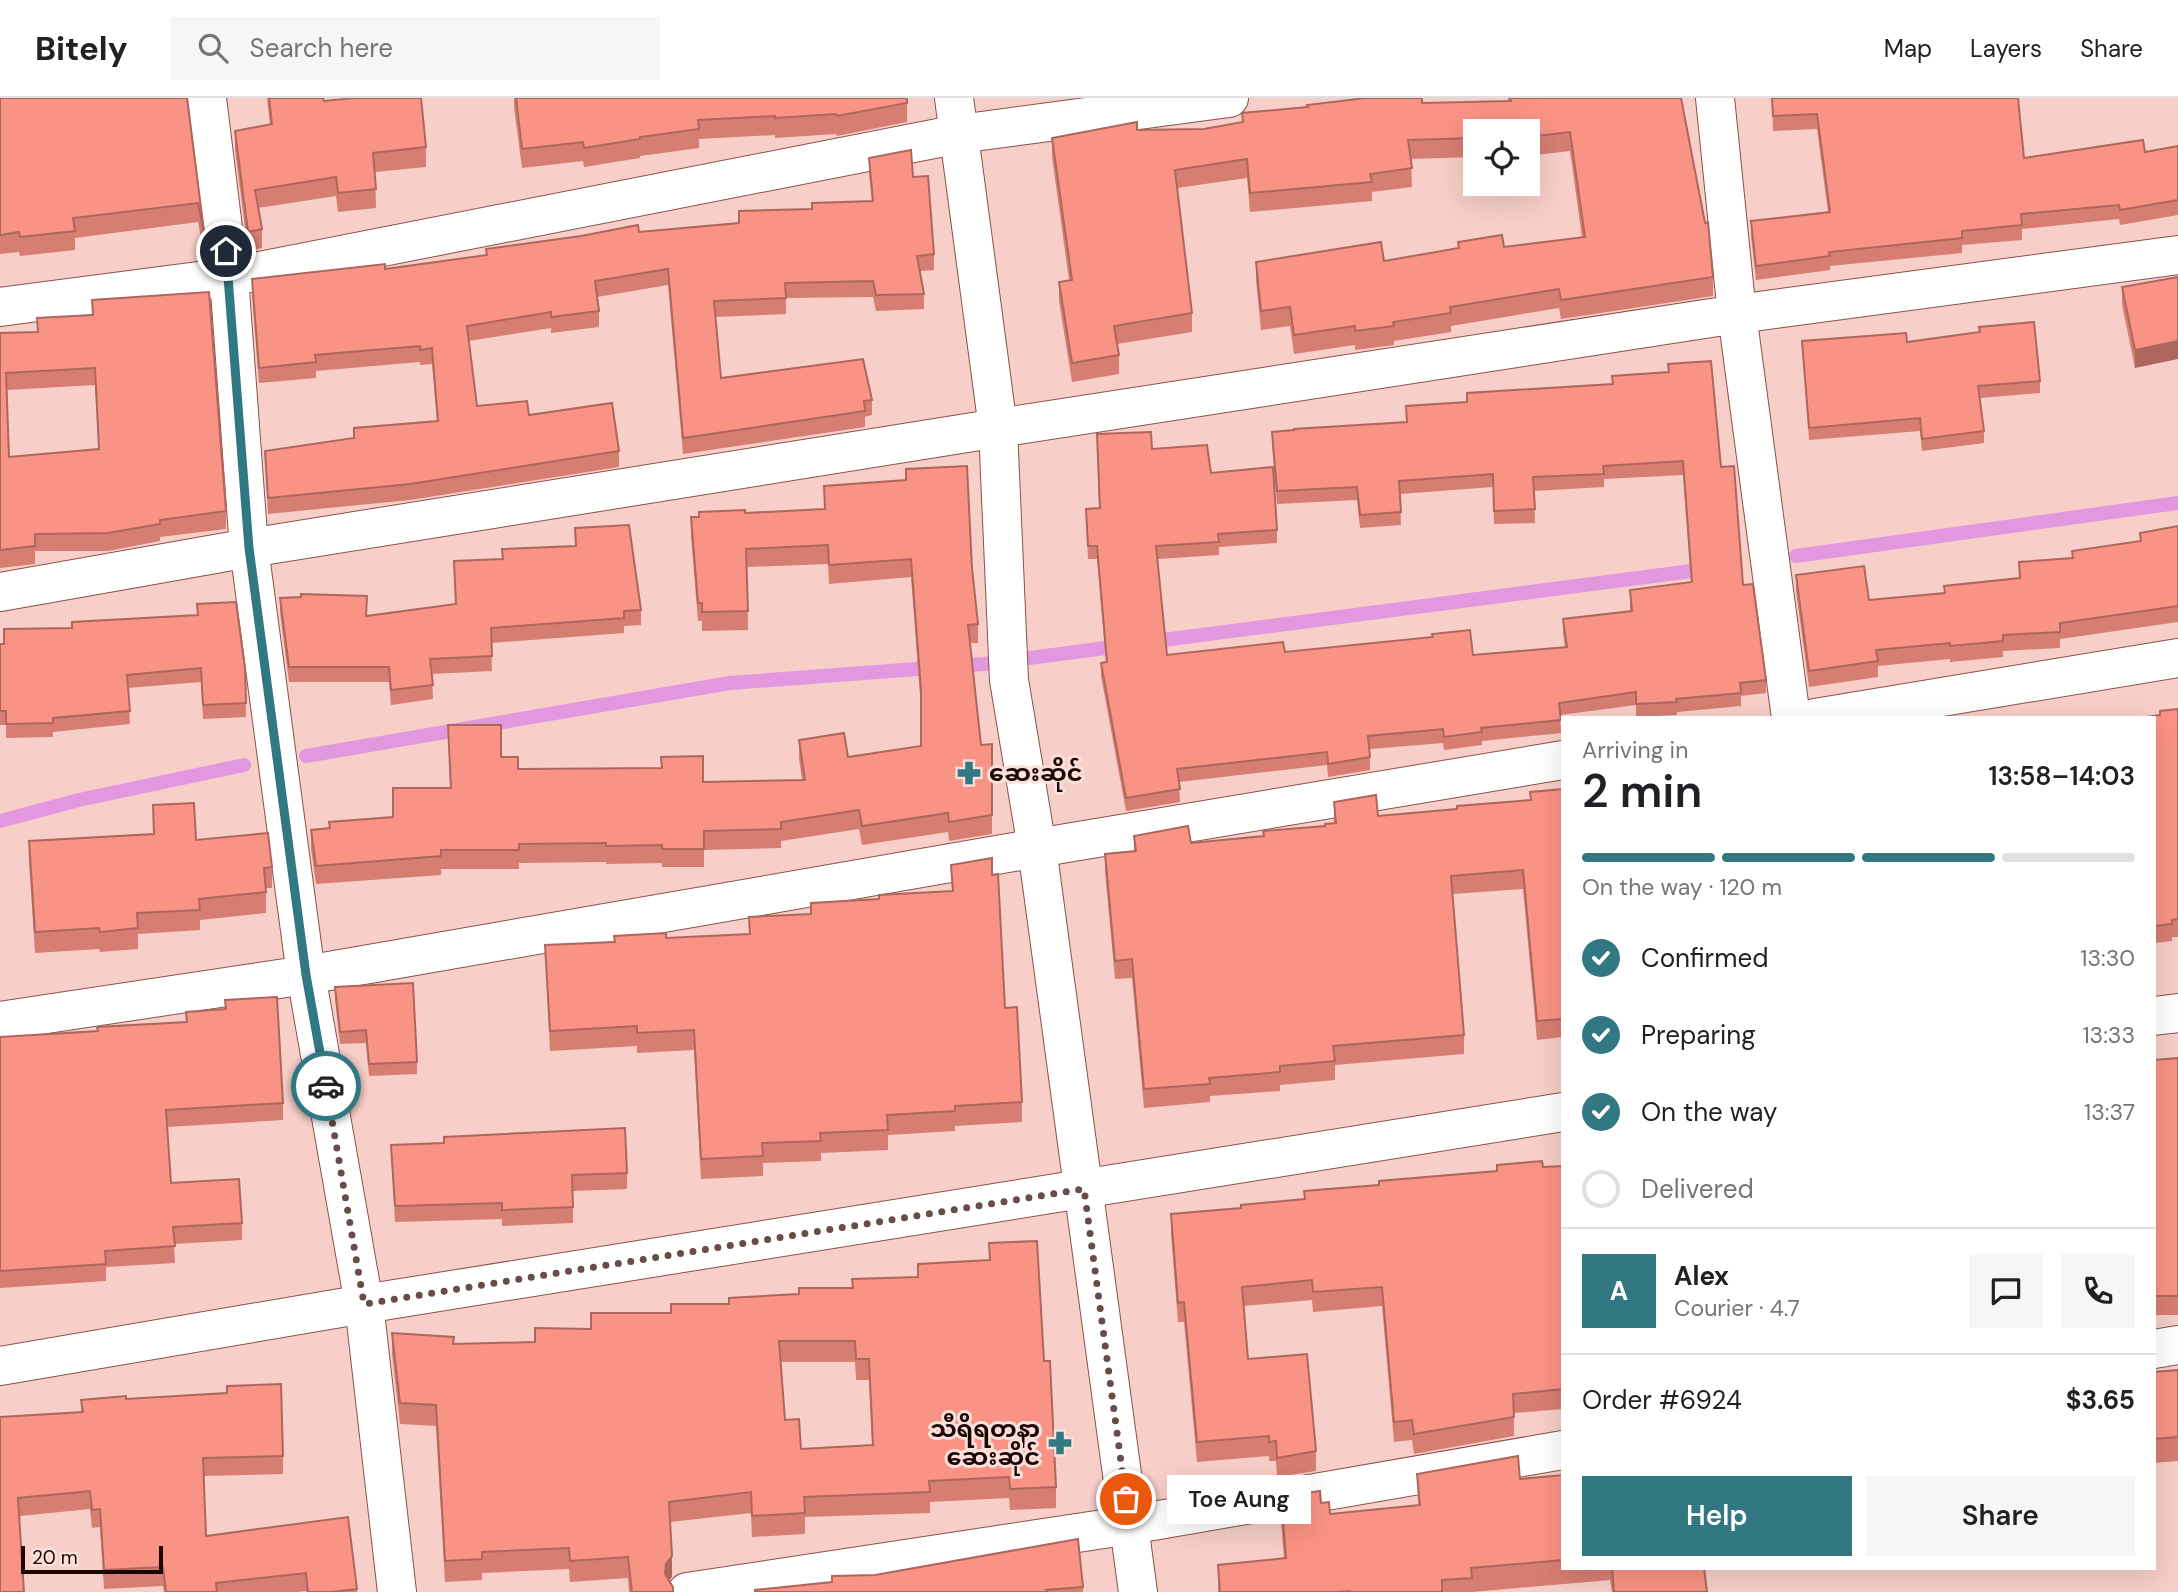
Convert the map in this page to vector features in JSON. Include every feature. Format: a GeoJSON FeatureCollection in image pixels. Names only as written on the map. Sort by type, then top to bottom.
{"type":"FeatureCollection","features":[{"type":"Feature","properties":{"kind":"street"},"geometry":{"type":"LineString","coordinates":[[207,98],[229,277],[249,548],[306,975],[364,1304],[397,1592]]}},
{"type":"Feature","properties":{"kind":"street"},"geometry":{"type":"LineString","coordinates":[[0,307],[229,277],[957,116],[1229,98]]}},
{"type":"Feature","properties":{"kind":"street"},"geometry":{"type":"LineString","coordinates":[[1715,98],[1737,314],[1791,716]]}},
{"type":"Feature","properties":{"kind":"street"},"geometry":{"type":"LineString","coordinates":[[957,116],[998,428],[1009,680],[1037,848],[1138,1592]]}},
{"type":"Feature","properties":{"kind":"street"},"geometry":{"type":"LineString","coordinates":[[0,592],[249,548],[998,428],[1737,314],[2178,255]]}},
{"type":"Feature","properties":{"kind":"street"},"geometry":{"type":"LineString","coordinates":[[1827,716],[2178,658]]}},
{"type":"Feature","properties":{"kind":"street"},"geometry":{"type":"LineString","coordinates":[[0,1021],[306,975],[1561,760]]}},
{"type":"Feature","properties":{"kind":"street"},"geometry":{"type":"LineString","coordinates":[[2156,1016],[2178,1013]]}},
{"type":"Feature","properties":{"kind":"street"},"geometry":{"type":"LineString","coordinates":[[0,1366],[364,1304],[1561,1112]]}},
{"type":"Feature","properties":{"kind":"street"},"geometry":{"type":"LineString","coordinates":[[2156,1349],[2178,1345]]}},
{"type":"Feature","properties":{"kind":"street"},"geometry":{"type":"LineString","coordinates":[[687,1592],[1130,1525],[1561,1450]]}},
{"type":"Feature","properties":{"kind":"building"},"geometry":{"type":"Polygon","coordinates":[[[0,98],[187,98],[205,239],[198,203],[73,218],[75,231],[20,237],[19,232],[0,235],[0,98]]]}},
{"type":"Feature","properties":{"kind":"building"},"geometry":{"type":"Polygon","coordinates":[[[269,98],[323,98],[324,101],[421,98],[426,147],[373,153],[376,189],[338,193],[336,177],[255,190],[262,229],[248,232],[235,131],[272,124],[269,98]]]}},
{"type":"Feature","properties":{"kind":"building"},"geometry":{"type":"Polygon","coordinates":[[[516,98],[907,98],[907,103],[837,116],[698,120],[699,129],[640,139],[584,148],[583,142],[522,149],[516,98]]]}},
{"type":"Feature","properties":{"kind":"building"},"geometry":{"type":"Polygon","coordinates":[[[1366,98],[1422,98],[1422,103],[1511,101],[1510,98],[1681,98],[1705,223],[1708,222],[1713,277],[1561,300],[1559,289],[1450,307],[1451,313],[1393,322],[1394,326],[1355,331],[1355,326],[1294,335],[1290,307],[1261,311],[1256,262],[1381,242],[1384,261],[1459,248],[1458,242],[1502,235],[1504,247],[1585,237],[1570,132],[1540,136],[1540,119],[1463,119],[1463,138],[1408,140],[1412,168],[1370,174],[1372,182],[1250,193],[1247,159],[1175,170],[1192,313],[1114,326],[1119,355],[1072,363],[1059,282],[1072,280],[1052,138],[1137,122],[1137,130],[1204,129],[1243,122],[1242,113],[1308,107],[1307,105],[1366,98]]]}},
{"type":"Feature","properties":{"kind":"building"},"geometry":{"type":"Polygon","coordinates":[[[1772,98],[2018,98],[2024,158],[2143,140],[2145,152],[2178,146],[2178,200],[2120,210],[2119,205],[2021,214],[2022,225],[1962,231],[1962,238],[1829,252],[1830,256],[1756,266],[1751,221],[1830,212],[1817,114],[1773,116],[1772,98]]]}},
{"type":"Feature","properties":{"kind":"building"},"geometry":{"type":"Polygon","coordinates":[[[911,150],[913,177],[928,176],[934,254],[917,256],[924,294],[876,295],[873,281],[785,283],[786,298],[714,301],[721,378],[863,359],[872,400],[864,401],[865,411],[683,438],[668,269],[595,281],[599,311],[551,317],[551,312],[467,326],[477,406],[527,401],[529,415],[612,403],[619,451],[410,484],[268,498],[265,451],[354,438],[354,428],[438,421],[432,348],[420,350],[420,346],[315,355],[316,362],[259,368],[252,279],[385,264],[385,269],[487,255],[486,249],[638,225],[639,232],[739,223],[739,211],[812,209],[812,203],[873,201],[869,158],[911,150]]]}},
{"type":"Feature","properties":{"kind":"building"},"geometry":{"type":"Polygon","coordinates":[[[2178,277],[2178,341],[2135,350],[2122,287],[2178,277]]]}},
{"type":"Feature","properties":{"kind":"building"},"geometry":{"type":"Polygon","coordinates":[[[209,292],[226,511],[160,520],[160,524],[108,533],[35,534],[35,546],[0,550],[0,333],[38,332],[37,318],[93,315],[92,300],[209,292]],[[95,368],[6,373],[9,457],[99,449],[95,368]]]}},
{"type":"Feature","properties":{"kind":"building"},"geometry":{"type":"Polygon","coordinates":[[[2034,322],[2040,381],[1978,386],[1984,431],[1922,439],[1920,418],[1809,428],[1802,341],[1906,333],[1907,342],[1980,332],[1979,327],[2034,322]]]}},
{"type":"Feature","properties":{"kind":"building"},"geometry":{"type":"Polygon","coordinates":[[[1711,361],[1721,467],[1734,466],[1743,585],[1753,584],[1766,680],[1740,683],[1741,693],[1676,699],[1677,702],[1636,704],[1636,692],[1559,703],[1561,720],[1481,728],[1482,732],[1444,737],[1443,729],[1368,736],[1370,757],[1328,764],[1327,752],[1177,769],[1180,789],[1126,798],[1101,663],[1107,662],[1097,546],[1088,546],[1086,509],[1100,508],[1097,434],[1151,432],[1152,449],[1207,445],[1211,473],[1273,467],[1277,530],[1218,534],[1219,542],[1156,546],[1167,655],[1283,642],[1285,652],[1433,637],[1432,634],[1470,630],[1473,655],[1567,647],[1563,619],[1632,611],[1630,590],[1692,582],[1683,461],[1603,466],[1604,474],[1533,477],[1535,509],[1494,511],[1493,474],[1399,481],[1401,512],[1360,515],[1357,487],[1277,491],[1272,432],[1407,422],[1406,406],[1467,402],[1467,393],[1613,384],[1612,376],[1669,372],[1668,364],[1711,361]]]}},
{"type":"Feature","properties":{"kind":"building"},"geometry":{"type":"Polygon","coordinates":[[[967,466],[978,624],[968,625],[981,745],[992,744],[992,815],[949,822],[948,813],[862,826],[859,810],[781,822],[781,829],[704,831],[704,849],[662,849],[662,845],[606,846],[606,843],[519,844],[519,850],[441,850],[441,856],[316,866],[311,830],[330,828],[329,822],[393,817],[393,788],[451,788],[448,725],[501,725],[501,757],[518,757],[518,769],[662,768],[661,757],[703,756],[703,782],[805,780],[799,740],[844,733],[848,757],[921,746],[921,690],[911,559],[829,565],[828,545],[746,549],[748,611],[702,612],[702,603],[698,603],[691,517],[699,517],[699,512],[825,509],[824,486],[906,480],[906,469],[967,466]]]}},
{"type":"Feature","properties":{"kind":"building"},"geometry":{"type":"Polygon","coordinates":[[[629,525],[641,610],[624,611],[624,618],[491,628],[492,656],[430,659],[433,685],[391,690],[389,667],[289,667],[280,598],[301,597],[301,594],[367,596],[366,616],[456,604],[454,561],[503,559],[502,549],[576,546],[575,528],[629,525]]]}},
{"type":"Feature","properties":{"kind":"building"},"geometry":{"type":"Polygon","coordinates":[[[2178,526],[2178,606],[2060,623],[2060,632],[2003,635],[2003,641],[1876,650],[1878,661],[1809,671],[1796,575],[1864,566],[1869,600],[1945,593],[1944,586],[2020,578],[2019,562],[2073,558],[2072,551],[2141,541],[2140,533],[2178,526]]]}},
{"type":"Feature","properties":{"kind":"building"},"geometry":{"type":"Polygon","coordinates":[[[236,602],[245,668],[246,703],[203,705],[201,668],[127,675],[130,711],[53,718],[53,723],[6,724],[6,711],[0,711],[0,644],[4,644],[4,629],[72,628],[72,622],[198,615],[197,604],[236,602]]]}},
{"type":"Feature","properties":{"kind":"building"},"geometry":{"type":"Polygon","coordinates":[[[2178,709],[2178,919],[2172,920],[2172,924],[2156,926],[2156,716],[2153,716],[2160,715],[2160,711],[2178,709]]]}},
{"type":"Feature","properties":{"kind":"building"},"geometry":{"type":"Polygon","coordinates":[[[1561,789],[1561,1019],[1537,1021],[1523,870],[1451,876],[1464,1035],[1333,1046],[1335,1061],[1280,1066],[1280,1072],[1209,1078],[1210,1084],[1144,1089],[1132,959],[1115,961],[1105,854],[1136,851],[1134,836],[1188,826],[1191,843],[1264,836],[1263,831],[1325,826],[1336,823],[1334,802],[1376,795],[1378,816],[1531,800],[1530,792],[1561,789]]]}},
{"type":"Feature","properties":{"kind":"building"},"geometry":{"type":"Polygon","coordinates":[[[194,803],[196,840],[268,833],[272,867],[264,868],[266,892],[199,899],[200,910],[137,913],[138,928],[100,932],[99,928],[35,932],[29,841],[154,834],[153,805],[194,803]]]}},
{"type":"Feature","properties":{"kind":"building"},"geometry":{"type":"Polygon","coordinates":[[[992,858],[992,875],[998,874],[1005,1008],[1017,1007],[1022,1102],[955,1106],[955,1111],[887,1115],[888,1130],[820,1133],[821,1141],[762,1143],[763,1156],[701,1159],[694,1030],[637,1033],[637,1026],[550,1031],[545,945],[615,942],[614,936],[666,933],[666,938],[750,934],[749,917],[811,914],[811,903],[879,899],[879,895],[953,891],[951,865],[992,858]]]}},
{"type":"Feature","properties":{"kind":"building"},"geometry":{"type":"Polygon","coordinates":[[[413,983],[417,1062],[369,1064],[366,1030],[340,1032],[335,987],[413,983]]]}},
{"type":"Feature","properties":{"kind":"building"},"geometry":{"type":"Polygon","coordinates":[[[277,997],[283,1103],[166,1110],[171,1183],[239,1179],[242,1223],[173,1227],[175,1246],[105,1251],[106,1264],[0,1271],[0,1037],[98,1031],[97,1027],[187,1022],[186,1012],[226,1009],[225,1000],[277,997]]]}},
{"type":"Feature","properties":{"kind":"building"},"geometry":{"type":"Polygon","coordinates":[[[2178,1058],[2178,1296],[2156,1296],[2156,1060],[2178,1058]]]}},
{"type":"Feature","properties":{"kind":"building"},"geometry":{"type":"Polygon","coordinates":[[[625,1128],[627,1173],[572,1175],[573,1207],[502,1210],[502,1203],[395,1206],[391,1145],[444,1143],[444,1137],[625,1128]]]}},
{"type":"Feature","properties":{"kind":"building"},"geometry":{"type":"Polygon","coordinates":[[[1542,1161],[1543,1167],[1561,1166],[1561,1389],[1513,1394],[1514,1417],[1414,1434],[1412,1420],[1394,1422],[1382,1287],[1313,1292],[1312,1280],[1242,1287],[1248,1359],[1307,1354],[1316,1451],[1277,1458],[1276,1441],[1269,1442],[1269,1436],[1197,1442],[1184,1302],[1178,1303],[1171,1214],[1305,1199],[1304,1191],[1379,1185],[1379,1181],[1497,1171],[1497,1165],[1542,1161]]]}},
{"type":"Feature","properties":{"kind":"building"},"geometry":{"type":"Polygon","coordinates":[[[1037,1241],[1044,1361],[1050,1361],[1056,1487],[1010,1489],[1009,1477],[929,1481],[930,1492],[804,1497],[805,1513],[752,1516],[751,1492],[669,1502],[672,1556],[666,1564],[665,1574],[673,1592],[632,1592],[628,1557],[570,1561],[569,1548],[482,1552],[482,1559],[445,1561],[436,1405],[400,1403],[392,1333],[454,1337],[453,1344],[535,1342],[535,1328],[591,1329],[591,1313],[671,1313],[671,1304],[729,1304],[729,1298],[799,1294],[799,1288],[853,1288],[852,1279],[918,1277],[918,1264],[990,1260],[989,1243],[1037,1241]],[[779,1341],[785,1420],[799,1419],[801,1449],[873,1445],[869,1359],[856,1359],[855,1341],[779,1341]]]}},
{"type":"Feature","properties":{"kind":"building"},"geometry":{"type":"Polygon","coordinates":[[[2178,1370],[2178,1437],[2156,1439],[2156,1372],[2178,1370]]]}},
{"type":"Feature","properties":{"kind":"building"},"geometry":{"type":"Polygon","coordinates":[[[281,1384],[283,1456],[203,1458],[206,1536],[348,1517],[357,1589],[308,1592],[306,1573],[216,1583],[217,1592],[166,1592],[163,1567],[104,1570],[100,1509],[92,1510],[90,1491],[18,1498],[24,1592],[0,1592],[0,1417],[83,1412],[81,1400],[227,1393],[227,1386],[281,1384]]]}},
{"type":"Feature","properties":{"kind":"building"},"geometry":{"type":"Polygon","coordinates":[[[1518,1456],[1520,1479],[1561,1475],[1561,1560],[1471,1568],[1472,1578],[1442,1580],[1442,1592],[1220,1592],[1218,1565],[1286,1558],[1281,1497],[1320,1491],[1321,1503],[1329,1502],[1330,1514],[1420,1505],[1417,1474],[1518,1456]]]}},
{"type":"Feature","properties":{"kind":"building"},"geometry":{"type":"Polygon","coordinates":[[[1078,1539],[1083,1587],[1046,1590],[1047,1592],[755,1592],[832,1582],[832,1576],[875,1575],[1078,1539]]]}},
{"type":"Feature","properties":{"kind":"building"},"geometry":{"type":"Polygon","coordinates":[[[1612,1570],[1704,1570],[1707,1592],[1614,1592],[1612,1570]]]}},
{"type":"Feature","properties":{"kind":"waterway"},"geometry":{"type":"LineString","coordinates":[[1796,556],[2178,503]]}},
{"type":"Feature","properties":{"kind":"waterway"},"geometry":{"type":"LineString","coordinates":[[1148,642],[1707,569]]}},
{"type":"Feature","properties":{"kind":"waterway"},"geometry":{"type":"LineString","coordinates":[[306,756],[730,683],[984,664],[1121,646]]}},
{"type":"Feature","properties":{"kind":"waterway"},"geometry":{"type":"LineString","coordinates":[[0,821],[79,800],[244,765]]}},
{"type":"Feature","properties":{"kind":"way so far"},"geometry":{"type":"LineString","coordinates":[[326,1086],[364,1304],[1084,1189],[1126,1499]]}},
{"type":"Feature","properties":{"kind":"place","name":"ဆေးဆိုင်"},"geometry":{"type":"Point","coordinates":[969,773]}},
{"type":"Feature","properties":{"kind":"place","name":"သီရိရတနာ ဆေးဆိုင်"},"geometry":{"type":"Point","coordinates":[1060,1443]}},
{"type":"Feature","properties":{"kind":"place","name":"Toe Aung"},"geometry":{"type":"Point","coordinates":[1126,1499]}},
{"type":"Feature","properties":{"kind":"route"},"geometry":{"type":"LineString","coordinates":[[226,251],[249,548],[306,975],[326,1086]]}}]}
